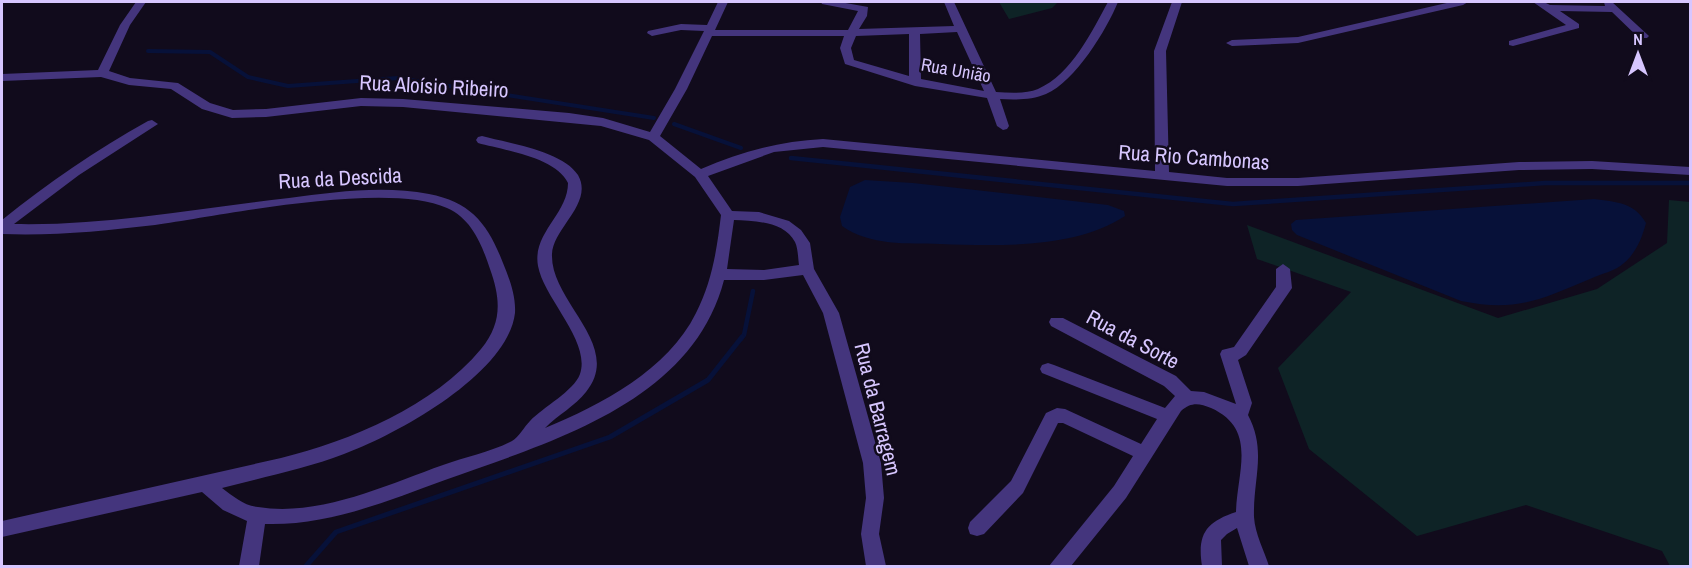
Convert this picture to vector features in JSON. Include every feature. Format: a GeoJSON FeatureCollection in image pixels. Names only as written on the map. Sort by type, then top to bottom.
{"type":"FeatureCollection","features":[{"type":"Feature","properties":{"kind":"street"},"geometry":{"type":"LineString","coordinates":[[102,73],[125,26],[141,2]]}},
{"type":"Feature","properties":{"kind":"street"},"geometry":{"type":"LineString","coordinates":[[653,137],[710,31],[723,2]]}},
{"type":"Feature","properties":{"kind":"street","name":"Rua União"},"geometry":{"type":"LineString","coordinates":[[826,2],[864,9],[851,33],[845,56],[849,62],[915,82],[994,96],[1035,94],[1054,83],[1088,46],[1113,2]]}},
{"type":"Feature","properties":{"kind":"street"},"geometry":{"type":"LineString","coordinates":[[950,2],[960,29],[994,96],[1003,126]]}},
{"type":"Feature","properties":{"kind":"street"},"geometry":{"type":"LineString","coordinates":[[1162,177],[1160,51],[1177,2]]}},
{"type":"Feature","properties":{"kind":"street"},"geometry":{"type":"LineString","coordinates":[[1232,43],[1306,38],[1463,2]]}},
{"type":"Feature","properties":{"kind":"street"},"geometry":{"type":"LineString","coordinates":[[1513,43],[1575,26],[1573,22],[1538,2]]}},
{"type":"Feature","properties":{"kind":"street"},"geometry":{"type":"LineString","coordinates":[[1550,9],[1611,5],[1643,36]]}},
{"type":"Feature","properties":{"kind":"street"},"geometry":{"type":"LineString","coordinates":[[652,33],[681,27],[710,31],[851,33],[960,29]]}},
{"type":"Feature","properties":{"kind":"street"},"geometry":{"type":"LineString","coordinates":[[914,31],[915,82]]}},
{"type":"Feature","properties":{"kind":"street","name":"Rua Aloísio Ribeiro"},"geometry":{"type":"LineString","coordinates":[[2,78],[102,73],[129,81],[174,86],[206,106],[232,114],[266,113],[361,102],[403,103],[603,122],[653,137],[700,174],[728,215]]}},
{"type":"Feature","properties":{"kind":"street"},"geometry":{"type":"LineString","coordinates":[[2,228],[47,189],[82,164],[152,124]]}},
{"type":"Feature","properties":{"kind":"street"},"geometry":{"type":"LineString","coordinates":[[482,140],[554,163],[571,175],[576,187],[570,204],[546,244],[544,256],[548,280],[563,303],[587,351],[590,362],[588,375],[572,395],[543,418],[521,446]]}},
{"type":"Feature","properties":{"kind":"street","name":"Rua Rio Cambonas"},"geometry":{"type":"LineString","coordinates":[[700,174],[776,146],[823,143],[1198,181],[1264,183],[1519,166],[1592,165],[1690,171]]}},
{"type":"Feature","properties":{"kind":"street","name":"Rua da Descida"},"geometry":{"type":"LineString","coordinates":[[2,228],[133,225],[274,204],[371,196],[424,198],[455,206],[473,220],[484,235],[508,303],[506,321],[498,341],[451,388],[382,429],[340,448],[206,483],[2,529]]}},
{"type":"Feature","properties":{"kind":"street"},"geometry":{"type":"LineString","coordinates":[[206,483],[220,498],[242,511],[257,516],[280,516],[321,511],[393,490],[521,446],[598,410],[630,391],[683,345],[699,321],[720,274],[728,215],[759,217],[784,224],[796,233],[803,243],[807,269],[785,274],[747,276],[720,274]]}},
{"type":"Feature","properties":{"kind":"street","name":"Rua da Barragem"},"geometry":{"type":"LineString","coordinates":[[807,269],[831,313],[872,463],[875,498],[870,534],[876,567]]}},
{"type":"Feature","properties":{"kind":"street"},"geometry":{"type":"LineString","coordinates":[[1238,414],[1244,407],[1244,403],[1228,354],[1236,354],[1240,351],[1268,308],[1282,292],[1285,283],[1283,269]]}},
{"type":"Feature","properties":{"kind":"street","name":"Rua da Sorte"},"geometry":{"type":"LineString","coordinates":[[1057,322],[1170,381],[1191,397]]}},
{"type":"Feature","properties":{"kind":"street"},"geometry":{"type":"LineString","coordinates":[[1048,369],[1167,416]]}},
{"type":"Feature","properties":{"kind":"street"},"geometry":{"type":"LineString","coordinates":[[1059,567],[1120,492],[1146,454],[1167,416],[1175,406],[1191,397],[1218,403],[1238,414],[1247,430],[1251,453],[1245,518],[1260,567]]}},
{"type":"Feature","properties":{"kind":"street"},"geometry":{"type":"LineString","coordinates":[[977,528],[1017,487],[1052,418],[1057,415],[1065,416],[1146,454]]}},
{"type":"Feature","properties":{"kind":"street"},"geometry":{"type":"LineString","coordinates":[[249,567],[257,516]]}},
{"type":"Feature","properties":{"kind":"street"},"geometry":{"type":"LineString","coordinates":[[1212,567],[1209,553],[1213,534],[1219,526],[1245,518]]}},
{"type":"Feature","properties":{"kind":"green space"},"geometry":{"type":"Polygon","coordinates":[[[999,2],[1058,2],[1052,8],[1009,19],[999,2]]]}},
{"type":"Feature","properties":{"kind":"green space"},"geometry":{"type":"Polygon","coordinates":[[[1669,200],[1690,202],[1690,566],[1670,566],[1662,551],[1526,505],[1417,536],[1309,449],[1278,368],[1351,292],[1257,259],[1247,225],[1498,318],[1597,289],[1667,243],[1669,200]]]}},
{"type":"Feature","properties":{"kind":"shaded area"},"geometry":{"type":"Polygon","coordinates":[[[865,180],[913,183],[1108,205],[1124,211],[1125,216],[1083,235],[1036,243],[986,245],[889,242],[864,237],[842,226],[840,217],[850,187],[865,180]]]}},
{"type":"Feature","properties":{"kind":"shaded area"},"geometry":{"type":"Polygon","coordinates":[[[1594,199],[1624,204],[1636,211],[1646,223],[1632,255],[1621,266],[1612,270],[1542,298],[1513,304],[1497,305],[1461,301],[1297,235],[1292,230],[1291,224],[1296,220],[1594,199]]]}},
{"type":"Feature","properties":{"kind":"waterway"},"geometry":{"type":"LineString","coordinates":[[148,51],[210,52],[248,77],[288,86],[398,78],[654,118]]}},
{"type":"Feature","properties":{"kind":"waterway"},"geometry":{"type":"LineString","coordinates":[[674,124],[741,148]]}},
{"type":"Feature","properties":{"kind":"waterway"},"geometry":{"type":"LineString","coordinates":[[791,158],[1233,204],[1545,183],[1690,183]]}},
{"type":"Feature","properties":{"kind":"waterway"},"geometry":{"type":"LineString","coordinates":[[741,339],[744,335],[753,291]]}},
{"type":"Feature","properties":{"kind":"waterway"},"geometry":{"type":"LineString","coordinates":[[306,566],[336,532],[610,437],[708,380],[742,337]]}}]}
